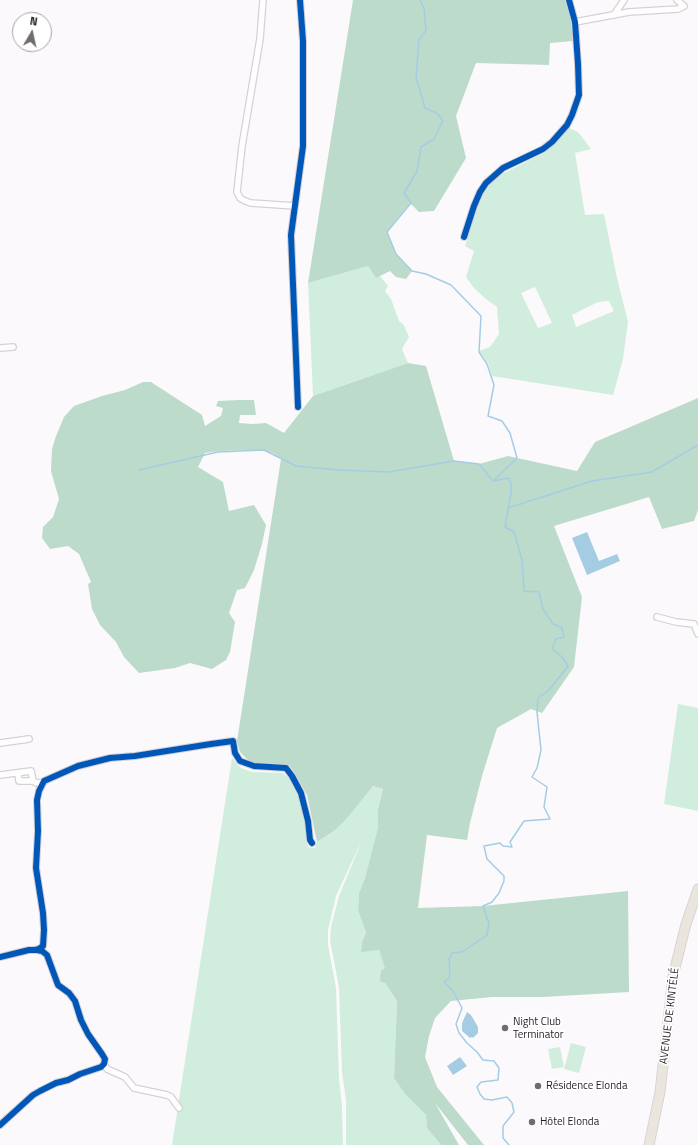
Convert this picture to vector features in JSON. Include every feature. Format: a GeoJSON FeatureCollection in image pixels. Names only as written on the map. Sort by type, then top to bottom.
{"type":"FeatureCollection","features":[{"type":"Feature","properties":{"kind":"main road","name":"AVENUE DE KINTÉLÉ"},"geometry":{"type":"LineString","coordinates":[[649,1145],[660,1092],[673,976],[686,924],[698,889]]}},
{"type":"Feature","properties":{"kind":"street"},"geometry":{"type":"LineString","coordinates":[[263,0],[260,39],[242,146],[237,192],[240,198],[251,203],[295,206]]}},
{"type":"Feature","properties":{"kind":"street"},"geometry":{"type":"LineString","coordinates":[[298,407],[291,235],[303,146],[303,41],[300,0]]}},
{"type":"Feature","properties":{"kind":"street"},"geometry":{"type":"LineString","coordinates":[[464,237],[474,206],[486,183],[503,168],[532,155],[547,146],[567,125],[572,115],[578,95],[578,64],[574,22],[569,0]]}},
{"type":"Feature","properties":{"kind":"street"},"geometry":{"type":"LineString","coordinates":[[614,16],[624,0]]}},
{"type":"Feature","properties":{"kind":"street"},"geometry":{"type":"LineString","coordinates":[[574,22],[636,12],[678,9],[685,3],[678,0]]}},
{"type":"Feature","properties":{"kind":"street"},"geometry":{"type":"LineString","coordinates":[[0,348],[12,347]]}},
{"type":"Feature","properties":{"kind":"street"},"geometry":{"type":"LineString","coordinates":[[657,617],[676,622],[694,624],[698,634]]}},
{"type":"Feature","properties":{"kind":"street"},"geometry":{"type":"LineString","coordinates":[[0,743],[29,739]]}},
{"type":"Feature","properties":{"kind":"street"},"geometry":{"type":"LineString","coordinates":[[18,773],[19,781],[33,781],[36,783],[44,782],[78,766],[103,759],[135,756],[234,741],[235,753],[240,761],[254,766],[286,768],[292,776],[300,793],[308,821],[310,840],[312,843]]}},
{"type":"Feature","properties":{"kind":"street"},"geometry":{"type":"LineString","coordinates":[[0,775],[31,771],[33,781]]}},
{"type":"Feature","properties":{"kind":"street"},"geometry":{"type":"LineString","coordinates":[[0,957],[37,950],[43,946],[44,930],[36,868],[38,830],[37,800],[39,791],[44,782]]}},
{"type":"Feature","properties":{"kind":"street"},"geometry":{"type":"LineString","coordinates":[[37,950],[46,955],[58,985],[69,993],[75,1000],[81,1020],[88,1034],[105,1059],[104,1064],[107,1069],[125,1077],[134,1088],[171,1097],[179,1108]]}},
{"type":"Feature","properties":{"kind":"street"},"geometry":{"type":"LineString","coordinates":[[0,1125],[33,1095],[56,1083],[101,1067],[104,1064]]}},
{"type":"Feature","properties":{"kind":"green space"},"geometry":{"type":"Polygon","coordinates":[[[353,0],[566,0],[570,13],[573,41],[550,43],[549,65],[476,63],[456,116],[466,158],[434,211],[419,212],[410,203],[387,232],[396,254],[412,271],[406,279],[396,277],[390,271],[376,278],[368,266],[308,283],[353,0]]]}},
{"type":"Feature","properties":{"kind":"green space"},"geometry":{"type":"Polygon","coordinates":[[[567,127],[578,132],[591,149],[575,153],[585,215],[604,214],[628,322],[623,359],[613,395],[492,376],[488,363],[479,351],[490,347],[499,334],[497,307],[474,288],[466,277],[474,251],[465,246],[477,209],[483,193],[491,182],[500,175],[546,152],[567,127]],[[535,287],[521,293],[538,328],[552,323],[535,287]],[[609,301],[598,302],[572,315],[576,327],[614,311],[609,301]]]}},
{"type":"Feature","properties":{"kind":"green space"},"geometry":{"type":"Polygon","coordinates":[[[368,266],[376,278],[380,276],[388,286],[385,291],[391,299],[399,321],[404,325],[409,337],[402,349],[408,363],[313,396],[308,283],[368,266]]]}},
{"type":"Feature","properties":{"kind":"green space"},"geometry":{"type":"Polygon","coordinates":[[[408,363],[426,366],[454,461],[479,464],[508,456],[577,471],[595,442],[698,398],[698,510],[694,521],[662,529],[649,497],[554,526],[582,597],[574,667],[542,713],[531,709],[497,728],[482,776],[467,840],[427,835],[418,908],[483,906],[628,891],[629,992],[543,997],[492,997],[451,1001],[435,1018],[429,1036],[425,1057],[437,1087],[484,1145],[468,1145],[435,1103],[459,1145],[441,1145],[427,1128],[426,1115],[405,1094],[394,1078],[397,1001],[385,983],[380,981],[381,971],[385,968],[379,950],[361,952],[362,942],[366,933],[358,910],[359,893],[365,878],[378,827],[378,809],[383,789],[373,786],[347,818],[334,831],[317,842],[307,795],[290,766],[259,764],[249,761],[240,752],[237,741],[281,459],[273,453],[259,450],[219,451],[205,453],[198,467],[223,482],[229,511],[254,505],[266,525],[254,570],[245,588],[237,590],[229,613],[235,622],[230,652],[226,660],[212,669],[190,663],[175,668],[139,673],[124,657],[116,642],[100,625],[92,609],[88,584],[91,582],[79,554],[68,546],[50,549],[42,538],[43,527],[53,517],[59,499],[51,471],[52,449],[64,417],[74,406],[125,390],[143,382],[151,382],[202,415],[205,426],[221,416],[223,408],[216,406],[218,401],[254,400],[256,415],[240,415],[239,423],[266,423],[284,433],[313,396],[408,363]]]}},
{"type":"Feature","properties":{"kind":"green space"},"geometry":{"type":"Polygon","coordinates":[[[678,704],[698,708],[698,811],[664,804],[678,704]]]}},
{"type":"Feature","properties":{"kind":"green space"},"geometry":{"type":"Polygon","coordinates":[[[232,758],[241,768],[252,772],[283,773],[289,778],[297,792],[308,847],[315,848],[317,842],[334,831],[373,786],[383,789],[378,809],[378,827],[365,878],[359,893],[358,910],[366,933],[362,942],[361,951],[379,950],[386,968],[385,983],[397,1001],[394,1078],[405,1094],[426,1115],[427,1128],[441,1145],[346,1145],[346,1100],[342,1072],[339,988],[330,940],[331,927],[339,896],[362,840],[336,896],[328,930],[328,945],[336,988],[343,1145],[172,1145],[232,758]]]}},
{"type":"Feature","properties":{"kind":"green space"},"geometry":{"type":"Polygon","coordinates":[[[571,1043],[586,1047],[579,1073],[564,1069],[571,1043]]]}},
{"type":"Feature","properties":{"kind":"green space"},"geometry":{"type":"Polygon","coordinates":[[[560,1047],[564,1067],[552,1069],[548,1049],[560,1047]]]}},
{"type":"Feature","properties":{"kind":"water"},"geometry":{"type":"Polygon","coordinates":[[[587,532],[599,561],[617,554],[620,561],[587,575],[572,538],[587,532]]]}},
{"type":"Feature","properties":{"kind":"water"},"geometry":{"type":"Polygon","coordinates":[[[467,1012],[471,1015],[478,1027],[478,1033],[473,1038],[470,1038],[462,1031],[462,1023],[467,1012]]]}},
{"type":"Feature","properties":{"kind":"water"},"geometry":{"type":"Polygon","coordinates":[[[460,1057],[467,1066],[453,1075],[447,1066],[460,1057]]]}},
{"type":"Feature","properties":{"kind":"waterway"},"geometry":{"type":"LineString","coordinates":[[420,0],[424,8],[426,30],[419,40],[416,77],[425,108],[437,113],[443,121],[434,139],[421,147],[417,171],[404,193],[411,203],[387,232],[396,254],[412,271],[426,274],[451,285],[481,316],[479,352],[487,364],[494,385],[488,416],[502,421],[510,433],[517,458],[493,481],[508,478],[511,484],[505,527],[514,532],[522,560],[524,591],[539,592],[543,609],[553,624],[562,628],[564,637],[556,639],[552,649],[562,657],[568,666],[549,690],[538,698],[537,712],[541,750],[537,768],[532,777],[547,787],[544,807],[550,819],[524,821],[510,842],[512,847],[503,846],[500,843],[484,846],[487,859],[504,876],[504,881],[499,893],[492,902],[483,906],[489,924],[487,935],[462,952],[452,953],[449,959],[450,977],[444,982],[453,991],[462,1008],[456,1024],[459,1033],[483,1060],[494,1061],[499,1068],[498,1080],[481,1082],[477,1087],[484,1099],[492,1100],[507,1097],[512,1103],[514,1112],[503,1126],[503,1138],[509,1145]]}},
{"type":"Feature","properties":{"kind":"waterway"},"geometry":{"type":"LineString","coordinates":[[508,508],[592,481],[652,472],[698,445]]}},
{"type":"Feature","properties":{"kind":"waterway"},"geometry":{"type":"LineString","coordinates":[[139,470],[218,452],[264,450],[296,466],[339,470],[389,472],[454,461],[479,464],[493,481]]}},
{"type":"Feature","properties":{"kind":"cycle path"},"geometry":{"type":"LineString","coordinates":[[298,407],[291,235],[303,146],[303,41],[300,0]]}},
{"type":"Feature","properties":{"kind":"cycle path"},"geometry":{"type":"LineString","coordinates":[[464,237],[474,206],[486,183],[503,168],[543,149],[552,142],[567,125],[572,115],[579,95],[575,22],[569,0]]}},
{"type":"Feature","properties":{"kind":"cycle path"},"geometry":{"type":"LineString","coordinates":[[0,957],[39,949],[43,946],[43,913],[36,868],[38,831],[37,800],[39,791],[44,781],[78,766],[110,758],[135,756],[233,741],[235,753],[240,761],[254,766],[286,768],[301,793],[308,821],[310,840],[312,843]]}},
{"type":"Feature","properties":{"kind":"cycle path"},"geometry":{"type":"LineString","coordinates":[[0,1125],[33,1095],[56,1083],[101,1067],[104,1064],[105,1059],[88,1034],[81,1020],[75,1001],[69,993],[58,985],[47,955],[42,951],[37,950]]}},
{"type":"Feature","properties":{"kind":"place","name":"Night Club Terminator"},"geometry":{"type":"Point","coordinates":[505,1028]}},
{"type":"Feature","properties":{"kind":"place","name":"Résidence Elonda"},"geometry":{"type":"Point","coordinates":[538,1086]}},
{"type":"Feature","properties":{"kind":"place","name":"Hôtel Elonda"},"geometry":{"type":"Point","coordinates":[532,1122]}}]}
